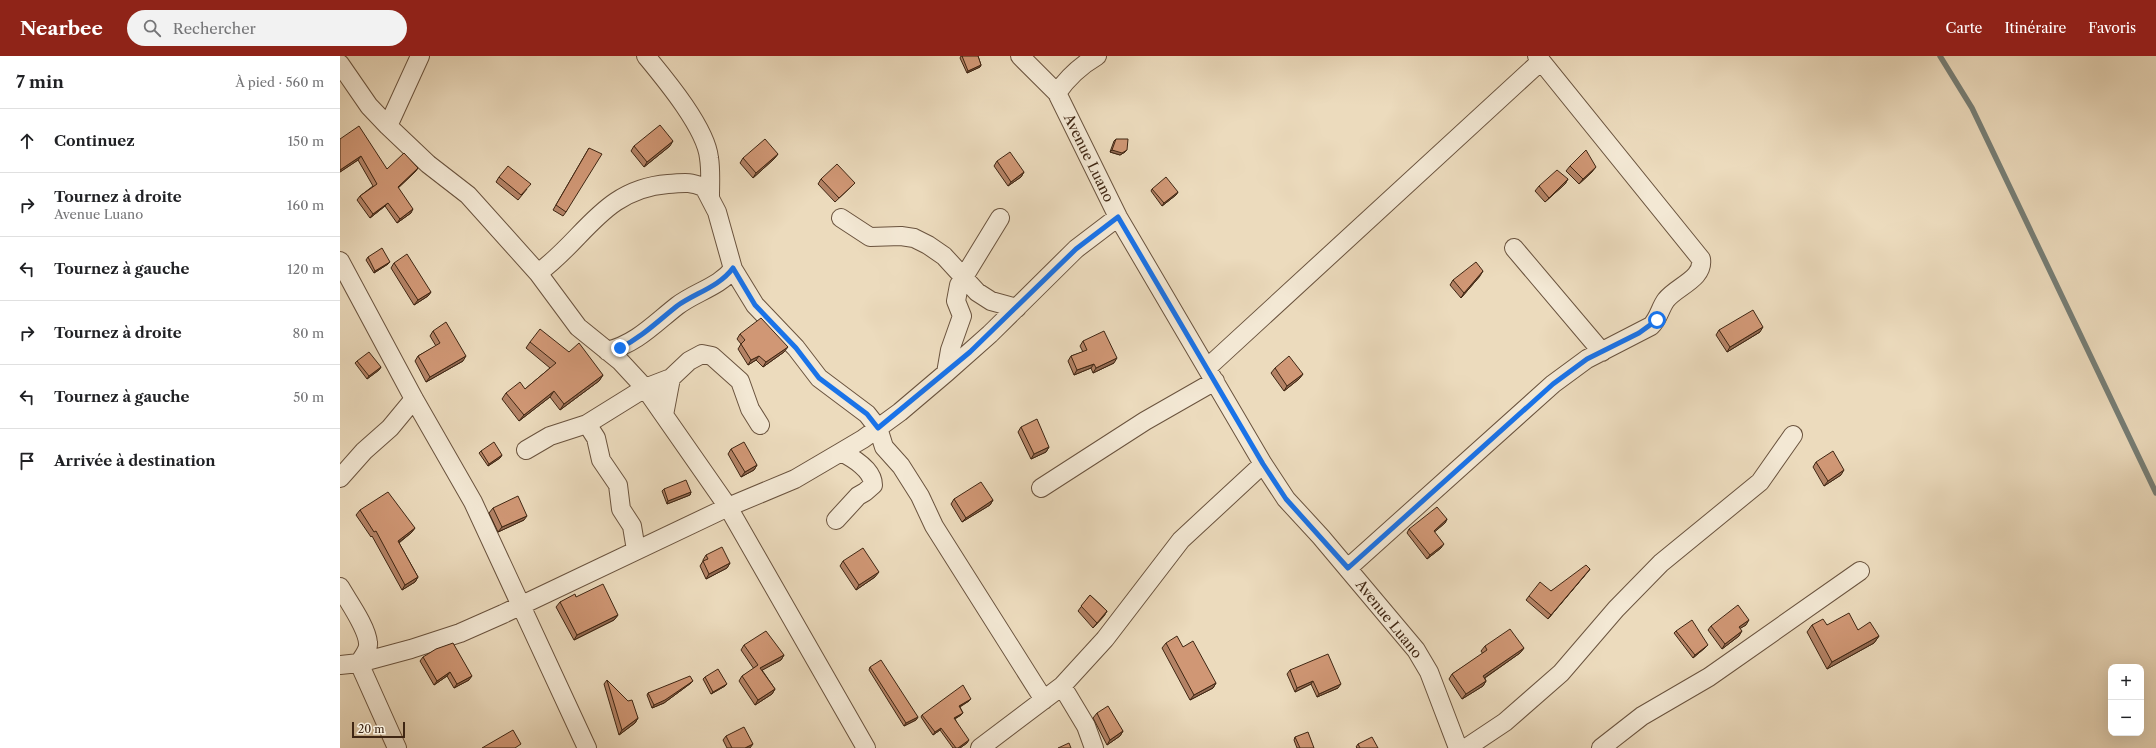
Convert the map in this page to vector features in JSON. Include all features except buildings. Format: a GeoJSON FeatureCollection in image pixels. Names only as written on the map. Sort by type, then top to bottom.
{"type":"FeatureCollection","features":[{"type":"Feature","properties":{"kind":"street"},"geometry":{"type":"LineString","coordinates":[[388,126],[420,56]]}},
{"type":"Feature","properties":{"kind":"street"},"geometry":{"type":"LineString","coordinates":[[646,56],[672,89],[701,133],[709,157],[710,196]]}},
{"type":"Feature","properties":{"kind":"street","name":"Avenue Luano"},"geometry":{"type":"LineString","coordinates":[[1020,56],[1057,94],[1118,217],[1263,464],[1286,499],[1348,568],[1416,650],[1429,672],[1458,748]]}},
{"type":"Feature","properties":{"kind":"street"},"geometry":{"type":"LineString","coordinates":[[1057,94],[1077,70],[1097,56]]}},
{"type":"Feature","properties":{"kind":"street"},"geometry":{"type":"LineString","coordinates":[[1041,488],[1145,421],[1211,375],[1539,58],[1701,259],[1702,265],[1699,273],[1671,294],[1654,323],[1639,333],[1587,359],[1553,384],[1348,568]]}},
{"type":"Feature","properties":{"kind":"street"},"geometry":{"type":"LineString","coordinates":[[340,64],[369,106],[428,164],[468,195],[538,272],[578,327],[620,361],[645,388],[728,507],[866,748]]}},
{"type":"Feature","properties":{"kind":"street"},"geometry":{"type":"LineString","coordinates":[[538,272],[561,254],[591,221],[631,192],[659,185],[687,181],[704,187],[717,212],[733,268],[755,305],[796,348],[819,378],[867,414],[878,428],[884,447],[901,466],[920,496],[934,526],[1044,700]]}},
{"type":"Feature","properties":{"kind":"street"},"geometry":{"type":"LineString","coordinates":[[340,665],[359,663],[411,649],[460,633],[728,507],[795,479],[878,428],[946,373],[1017,308],[1076,249],[1118,217]]}},
{"type":"Feature","properties":{"kind":"street"},"geometry":{"type":"LineString","coordinates":[[841,218],[870,237],[901,236],[914,238],[944,256],[964,276],[977,292],[991,301],[1017,308]]}},
{"type":"Feature","properties":{"kind":"street"},"geometry":{"type":"LineString","coordinates":[[946,373],[950,350],[962,316],[956,301],[957,293],[964,276],[1000,218]]}},
{"type":"Feature","properties":{"kind":"street"},"geometry":{"type":"LineString","coordinates":[[1514,248],[1602,352]]}},
{"type":"Feature","properties":{"kind":"street"},"geometry":{"type":"LineString","coordinates":[[340,261],[414,399],[473,502],[587,748]]}},
{"type":"Feature","properties":{"kind":"street"},"geometry":{"type":"LineString","coordinates":[[607,351],[620,348],[633,341],[650,329],[676,306],[723,280],[733,268]]}},
{"type":"Feature","properties":{"kind":"street"},"geometry":{"type":"LineString","coordinates":[[526,450],[550,436],[587,424],[645,388],[671,378],[682,366],[702,354],[712,356],[740,381],[750,408],[760,425]]}},
{"type":"Feature","properties":{"kind":"street"},"geometry":{"type":"LineString","coordinates":[[664,415],[671,378]]}},
{"type":"Feature","properties":{"kind":"street"},"geometry":{"type":"LineString","coordinates":[[340,476],[364,451],[390,428],[414,399]]}},
{"type":"Feature","properties":{"kind":"street"},"geometry":{"type":"LineString","coordinates":[[587,424],[596,438],[601,460],[618,484],[621,508],[632,526],[636,550]]}},
{"type":"Feature","properties":{"kind":"street"},"geometry":{"type":"LineString","coordinates":[[1466,748],[1505,722],[1561,672],[1616,609],[1661,563],[1760,482],[1792,435]]}},
{"type":"Feature","properties":{"kind":"street"},"geometry":{"type":"LineString","coordinates":[[836,520],[858,496],[873,485],[873,479],[870,473],[859,463],[841,452]]}},
{"type":"Feature","properties":{"kind":"street"},"geometry":{"type":"LineString","coordinates":[[980,748],[1062,686],[1105,640],[1181,540],[1263,464]]}},
{"type":"Feature","properties":{"kind":"street"},"geometry":{"type":"LineString","coordinates":[[1601,748],[1642,716],[1709,676],[1860,571]]}},
{"type":"Feature","properties":{"kind":"street"},"geometry":{"type":"LineString","coordinates":[[340,587],[363,627],[367,639],[368,648],[359,663]]}},
{"type":"Feature","properties":{"kind":"street"},"geometry":{"type":"LineString","coordinates":[[359,663],[397,748]]}},
{"type":"Feature","properties":{"kind":"street"},"geometry":{"type":"LineString","coordinates":[[1062,686],[1086,726],[1094,748]]}},
{"type":"Feature","properties":{"kind":"waterway"},"geometry":{"type":"LineString","coordinates":[[1940,56],[1972,108],[2156,493]]}},
{"type":"Feature","properties":{"kind":"route"},"geometry":{"type":"LineString","coordinates":[[620,348],[650,329],[667,316],[676,306],[723,280],[728,276],[733,268],[755,305],[780,333],[796,348],[819,378],[867,414],[878,428],[900,412],[990,334],[1076,249],[1118,217],[1263,464],[1286,499],[1348,568],[1407,517],[1553,384],[1587,359],[1639,333],[1651,326],[1657,320]]}}]}
